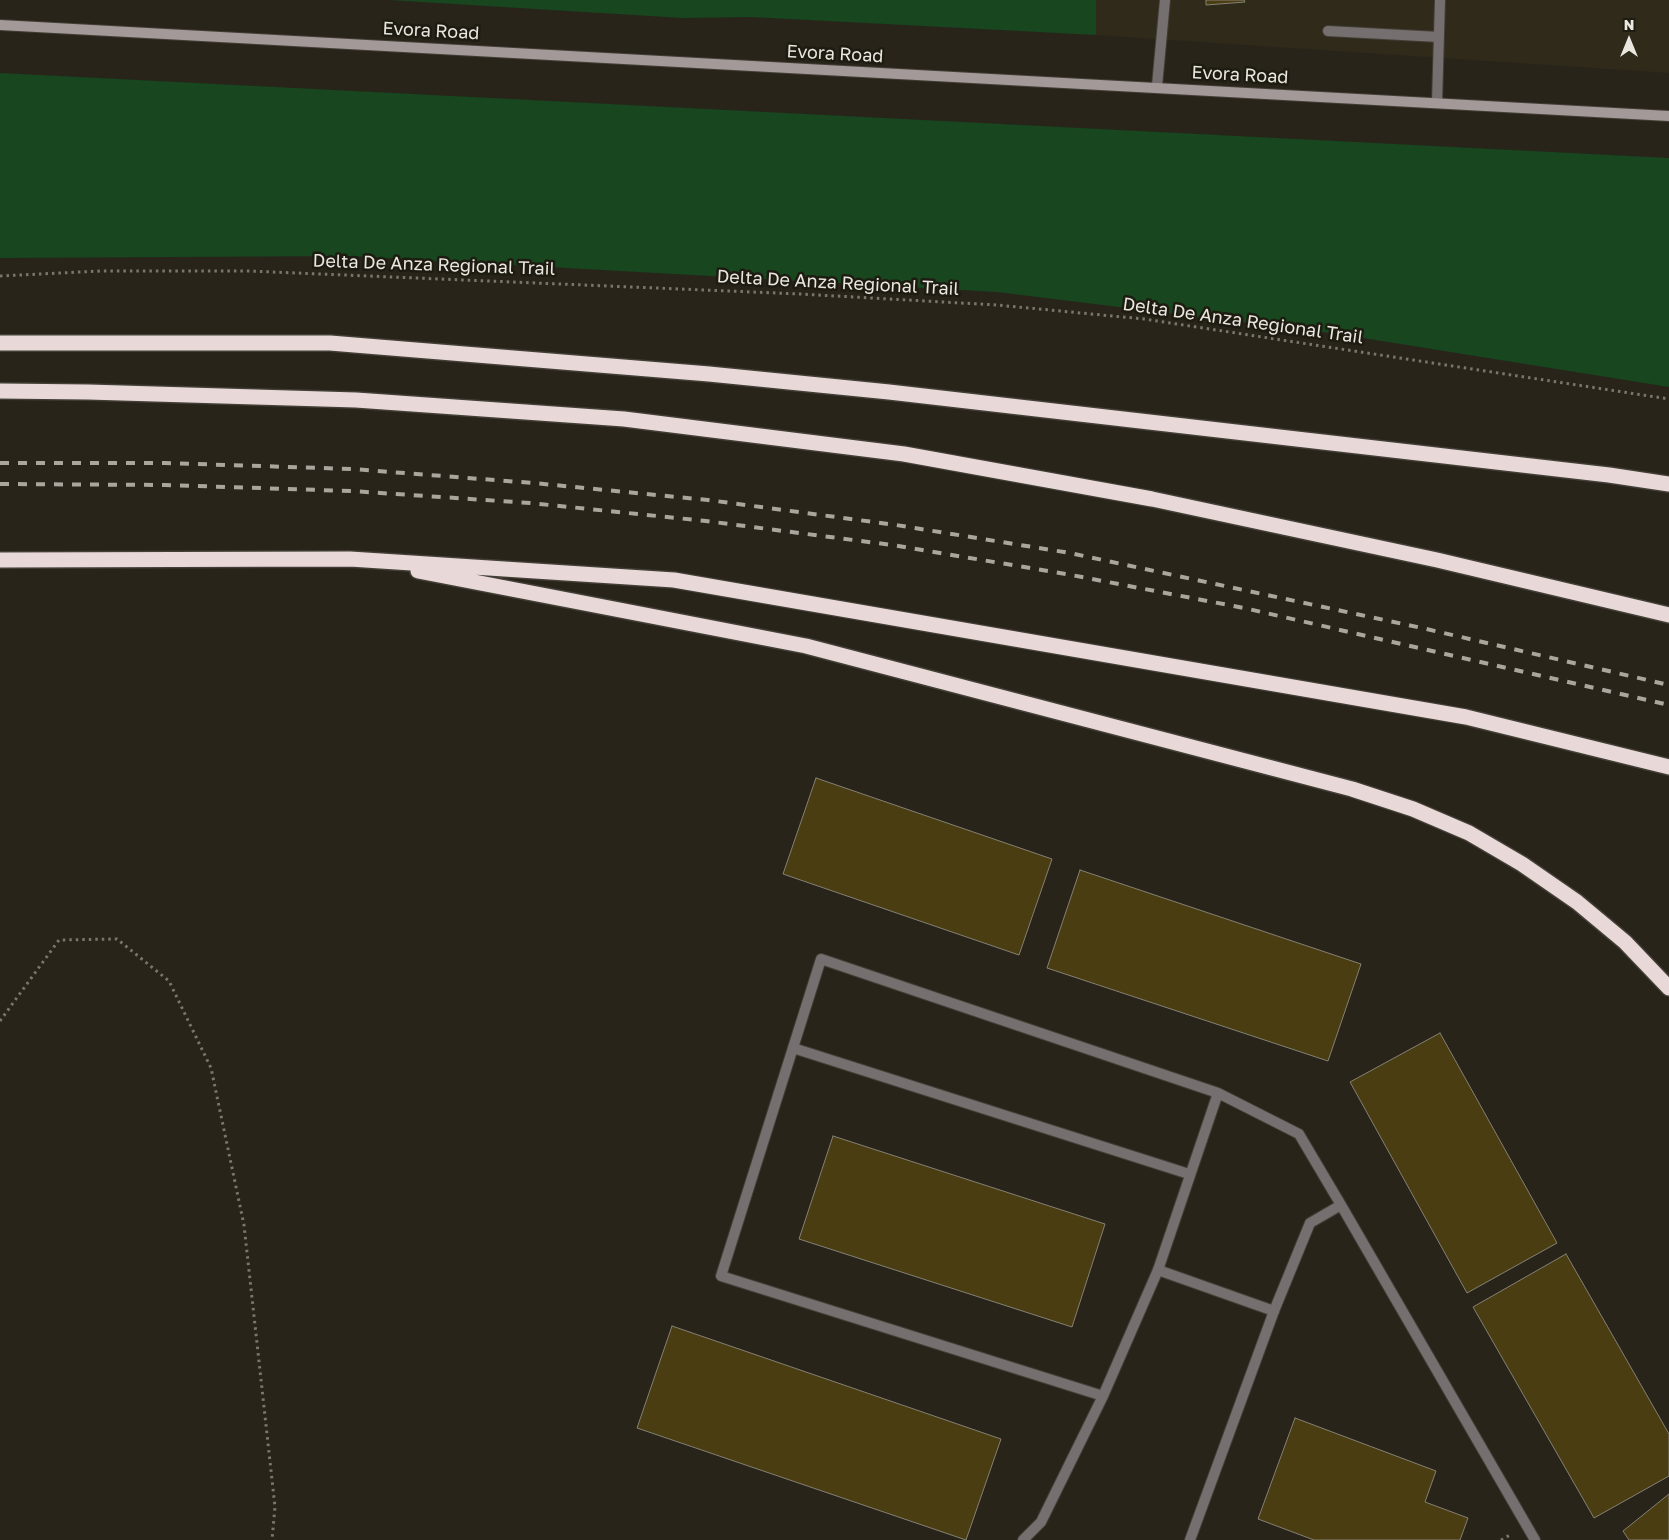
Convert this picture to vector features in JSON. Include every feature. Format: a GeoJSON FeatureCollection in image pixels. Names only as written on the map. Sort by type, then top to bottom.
{"type":"FeatureCollection","features":[{"type":"Feature","properties":{"kind":"highway"},"geometry":{"type":"LineString","coordinates":[[0,343],[330,343],[709,374],[889,392],[1468,458],[1669,484]]}},
{"type":"Feature","properties":{"kind":"highway"},"geometry":{"type":"LineString","coordinates":[[0,391],[356,400],[624,419],[904,454],[1152,498],[1437,560],[1669,615]]}},
{"type":"Feature","properties":{"kind":"highway"},"geometry":{"type":"LineString","coordinates":[[0,560],[350,559],[674,580],[1466,717],[1669,767]]}},
{"type":"Feature","properties":{"kind":"highway"},"geometry":{"type":"LineString","coordinates":[[350,559],[806,646],[1352,789],[1404,806],[1469,833],[1522,864],[1577,902],[1618,937],[1669,988]]}},
{"type":"Feature","properties":{"kind":"street"},"geometry":{"type":"LineString","coordinates":[[1157,86],[1165,0]]}},
{"type":"Feature","properties":{"kind":"street"},"geometry":{"type":"LineString","coordinates":[[1437,103],[1440,0]]}},
{"type":"Feature","properties":{"kind":"street","name":"Evora Road"},"geometry":{"type":"LineString","coordinates":[[0,25],[1086,85],[1157,86],[1669,116]]}},
{"type":"Feature","properties":{"kind":"street"},"geometry":{"type":"LineString","coordinates":[[1328,31],[1439,37]]}},
{"type":"Feature","properties":{"kind":"street"},"geometry":{"type":"LineString","coordinates":[[1102,1396],[721,1276],[820,960],[1218,1093],[1299,1134],[1535,1540]]}},
{"type":"Feature","properties":{"kind":"street"},"geometry":{"type":"LineString","coordinates":[[793,1048],[1189,1174]]}},
{"type":"Feature","properties":{"kind":"street"},"geometry":{"type":"LineString","coordinates":[[1023,1540],[1041,1522],[1102,1396],[1158,1270],[1218,1093]]}},
{"type":"Feature","properties":{"kind":"street"},"geometry":{"type":"LineString","coordinates":[[1190,1540],[1274,1311],[1310,1223],[1341,1205]]}},
{"type":"Feature","properties":{"kind":"street"},"geometry":{"type":"LineString","coordinates":[[1158,1270],[1274,1311]]}},
{"type":"Feature","properties":{"kind":"path","name":"Delta De Anza Regional Trail"},"geometry":{"type":"LineString","coordinates":[[0,276],[100,271],[248,271],[800,294],[997,305],[1144,319],[1669,399]]}},
{"type":"Feature","properties":{"kind":"path"},"geometry":{"type":"LineString","coordinates":[[0,1021],[59,940],[117,939],[169,981],[211,1068],[244,1225],[275,1507],[272,1540]]}},
{"type":"Feature","properties":{"kind":"shaded area"},"geometry":{"type":"Polygon","coordinates":[[[1096,0],[1669,0],[1669,73],[1096,35],[1096,0]]]}},
{"type":"Feature","properties":{"kind":"green space"},"geometry":{"type":"Polygon","coordinates":[[[389,0],[1096,0],[1096,35],[751,17],[682,18],[389,0]]]}},
{"type":"Feature","properties":{"kind":"green space"},"geometry":{"type":"Polygon","coordinates":[[[0,73],[1669,158],[1669,387],[1338,334],[997,292],[351,256],[0,258],[0,73]]]}},
{"type":"Feature","properties":{"kind":"building"},"geometry":{"type":"Polygon","coordinates":[[[1206,0],[1244,0],[1245,2],[1206,5],[1206,0]]]}},
{"type":"Feature","properties":{"kind":"building"},"geometry":{"type":"Polygon","coordinates":[[[816,778],[1052,859],[1019,955],[783,874],[816,778]]]}},
{"type":"Feature","properties":{"kind":"building"},"geometry":{"type":"Polygon","coordinates":[[[1080,870],[1361,964],[1328,1061],[1047,968],[1080,870]]]}},
{"type":"Feature","properties":{"kind":"building"},"geometry":{"type":"Polygon","coordinates":[[[1440,1033],[1557,1243],[1467,1293],[1350,1082],[1440,1033]]]}},
{"type":"Feature","properties":{"kind":"building"},"geometry":{"type":"Polygon","coordinates":[[[833,1136],[1105,1224],[1072,1327],[799,1239],[833,1136]]]}},
{"type":"Feature","properties":{"kind":"building"},"geometry":{"type":"Polygon","coordinates":[[[1566,1254],[1669,1434],[1669,1476],[1594,1518],[1473,1307],[1566,1254]]]}},
{"type":"Feature","properties":{"kind":"building"},"geometry":{"type":"Polygon","coordinates":[[[672,1326],[1001,1439],[966,1540],[637,1428],[672,1326]]]}},
{"type":"Feature","properties":{"kind":"building"},"geometry":{"type":"Polygon","coordinates":[[[1295,1418],[1436,1471],[1425,1502],[1468,1518],[1460,1540],[1314,1540],[1258,1519],[1295,1418]]]}},
{"type":"Feature","properties":{"kind":"building"},"geometry":{"type":"Polygon","coordinates":[[[1669,1494],[1669,1540],[1629,1540],[1623,1531],[1669,1494]]]}},
{"type":"Feature","properties":{"kind":"railway"},"geometry":{"type":"LineString","coordinates":[[0,463],[165,463],[352,469],[533,483],[708,500],[896,525],[1070,553],[1422,628],[1669,685]]}},
{"type":"Feature","properties":{"kind":"railway"},"geometry":{"type":"LineString","coordinates":[[0,484],[165,485],[351,491],[530,503],[706,521],[892,545],[1066,574],[1244,608],[1669,705]]}}]}
